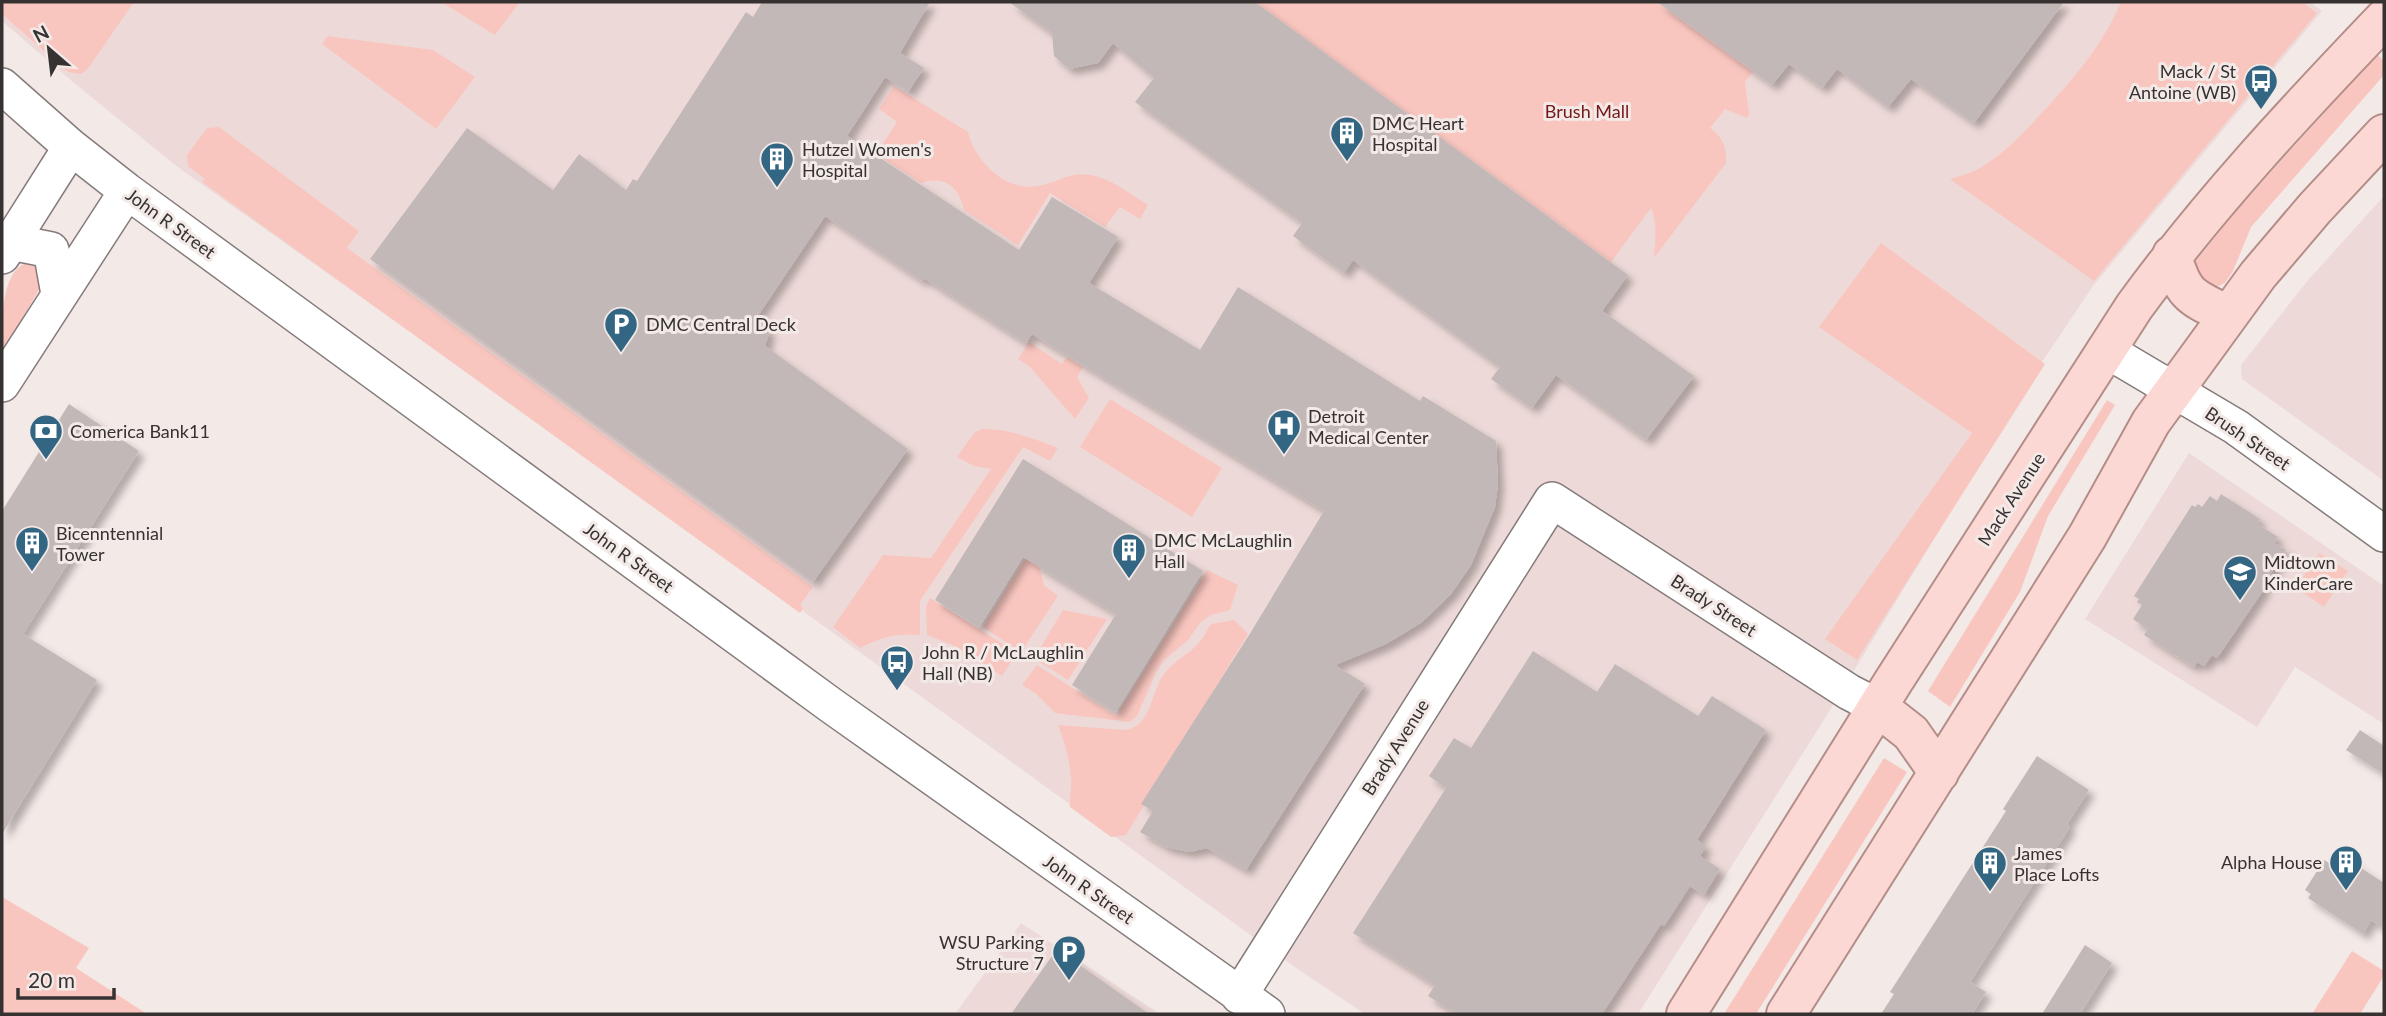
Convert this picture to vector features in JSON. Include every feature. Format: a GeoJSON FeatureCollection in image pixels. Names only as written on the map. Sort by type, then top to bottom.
{"type":"FeatureCollection","features":[{"type":"Feature","properties":{"kind":"main road","name":"Mack Avenue"},"geometry":{"type":"LineString","coordinates":[[1686,1014],[2106,350],[2172,255],[2271,140],[2384,19]]}},
{"type":"Feature","properties":{"kind":"main road"},"geometry":{"type":"LineString","coordinates":[[1786,1014],[2087,537],[2151,422],[2172,391],[2228,315],[2315,208],[2384,134]]}},
{"type":"Feature","properties":{"kind":"main road"},"geometry":{"type":"LineString","coordinates":[[2172,255],[2179,281],[2193,298],[2228,315]]}},
{"type":"Feature","properties":{"kind":"main road"},"geometry":{"type":"LineString","coordinates":[[1878,707],[1911,733],[1939,773]]}},
{"type":"Feature","properties":{"kind":"street","name":"John R Street"},"geometry":{"type":"LineString","coordinates":[[2,86],[71,147],[127,191],[832,706],[1253,1005]]}},
{"type":"Feature","properties":{"kind":"street"},"geometry":{"type":"LineString","coordinates":[[6,249],[71,147]]}},
{"type":"Feature","properties":{"kind":"street"},"geometry":{"type":"LineString","coordinates":[[2,384],[127,191]]}},
{"type":"Feature","properties":{"kind":"street"},"geometry":{"type":"LineString","coordinates":[[6,249],[51,250],[59,294]]}},
{"type":"Feature","properties":{"kind":"street","name":"Brush Street"},"geometry":{"type":"LineString","coordinates":[[2106,350],[2236,427],[2384,534]]}},
{"type":"Feature","properties":{"kind":"street","name":"Brady Avenue"},"geometry":{"type":"LineString","coordinates":[[1253,1005],[1552,500]]}},
{"type":"Feature","properties":{"kind":"street","name":"Brady Street"},"geometry":{"type":"LineString","coordinates":[[1552,500],[1849,692],[1878,707]]}},
{"type":"Feature","properties":{"kind":"shaded area","name":"Detroit Medical Center"},"geometry":{"type":"Polygon","coordinates":[[[2,2],[2310,2],[2322,11],[2093,286],[2042,362],[1822,723],[1638,1014],[1365,1014],[1299,970],[796,606],[179,168],[2,21],[2,2]]]}},
{"type":"Feature","properties":{"kind":"shaded area"},"geometry":{"type":"Polygon","coordinates":[[[2384,196],[2384,481],[2242,379],[2241,365],[2309,279],[2384,196]]]}},
{"type":"Feature","properties":{"kind":"shaded area","name":"Midtown KinderCare"},"geometry":{"type":"Polygon","coordinates":[[[2189,453],[2384,586],[2384,724],[2295,667],[2257,727],[2085,619],[2189,453]]]}},
{"type":"Feature","properties":{"kind":"shaded area"},"geometry":{"type":"Polygon","coordinates":[[[1021,923],[1160,1014],[955,1014],[1021,923]]]}},
{"type":"Feature","properties":{"kind":"green space"},"geometry":{"type":"Polygon","coordinates":[[[2,2],[134,2],[87,70],[81,74],[68,72],[2,14],[2,2]]]}},
{"type":"Feature","properties":{"kind":"green space"},"geometry":{"type":"Polygon","coordinates":[[[441,2],[520,2],[495,35],[441,2]]]}},
{"type":"Feature","properties":{"kind":"green space","name":"Brush Mall"},"geometry":{"type":"Polygon","coordinates":[[[1255,2],[1657,2],[1753,71],[1745,82],[1749,114],[1747,118],[1725,109],[1710,128],[1723,143],[1726,163],[1654,258],[1655,226],[1651,208],[1611,262],[1255,2]]]}},
{"type":"Feature","properties":{"kind":"green space"},"geometry":{"type":"Polygon","coordinates":[[[2121,2],[2302,2],[2317,13],[2094,281],[1950,179],[1989,162],[2026,129],[2086,62],[2105,34],[2121,2]]]}},
{"type":"Feature","properties":{"kind":"green space"},"geometry":{"type":"Polygon","coordinates":[[[328,36],[433,50],[475,77],[436,129],[322,44],[328,36]]]}},
{"type":"Feature","properties":{"kind":"green space"},"geometry":{"type":"Polygon","coordinates":[[[2377,54],[2384,61],[2384,75],[2251,227],[2233,271],[2225,283],[2211,290],[2190,268],[2243,203],[2377,54]]]}},
{"type":"Feature","properties":{"kind":"green space"},"geometry":{"type":"Polygon","coordinates":[[[894,86],[968,132],[977,154],[1003,179],[1026,187],[1045,185],[1069,176],[1091,175],[1114,183],[1148,205],[1140,219],[1120,207],[1105,227],[1050,193],[1018,245],[964,210],[959,195],[950,185],[937,181],[921,183],[876,154],[897,122],[879,109],[894,86]]]}},
{"type":"Feature","properties":{"kind":"green space"},"geometry":{"type":"Polygon","coordinates":[[[219,127],[359,231],[347,248],[813,587],[800,605],[803,608],[800,613],[202,182],[205,179],[188,166],[187,155],[207,128],[219,127]]]}},
{"type":"Feature","properties":{"kind":"green space"},"geometry":{"type":"Polygon","coordinates":[[[1881,243],[2045,364],[1857,660],[1825,639],[1972,433],[1819,327],[1881,243]]]}},
{"type":"Feature","properties":{"kind":"green space"},"geometry":{"type":"Polygon","coordinates":[[[29,262],[39,266],[43,283],[2,352],[3,313],[8,286],[20,267],[29,262]]]}},
{"type":"Feature","properties":{"kind":"green space"},"geometry":{"type":"Polygon","coordinates":[[[1029,342],[1062,364],[1067,357],[1083,367],[1077,377],[1089,398],[1075,419],[1029,366],[1018,359],[1029,342]]]}},
{"type":"Feature","properties":{"kind":"green space"},"geometry":{"type":"Polygon","coordinates":[[[1110,399],[1222,468],[1192,517],[1080,447],[1110,399]]]}},
{"type":"Feature","properties":{"kind":"green space"},"geometry":{"type":"Polygon","coordinates":[[[2107,400],[2115,405],[2048,516],[2020,592],[1950,707],[1928,691],[2107,400]]]}},
{"type":"Feature","properties":{"kind":"green space"},"geometry":{"type":"Polygon","coordinates":[[[982,429],[1012,432],[1058,448],[1050,461],[1023,447],[920,601],[920,635],[889,637],[860,648],[833,627],[883,555],[931,558],[991,469],[974,466],[957,457],[974,433],[982,429]]]}},
{"type":"Feature","properties":{"kind":"green space"},"geometry":{"type":"Polygon","coordinates":[[[2319,553],[2348,571],[2324,607],[2296,588],[2319,553]]]}},
{"type":"Feature","properties":{"kind":"green space"},"geometry":{"type":"Polygon","coordinates":[[[1028,554],[1039,566],[1044,585],[1058,596],[1021,652],[983,627],[1028,554]]]}},
{"type":"Feature","properties":{"kind":"green space"},"geometry":{"type":"Polygon","coordinates":[[[1207,570],[1238,585],[1230,610],[1211,615],[1201,622],[1188,640],[1164,660],[1137,716],[1130,722],[1055,713],[1034,692],[1022,685],[1037,665],[1116,716],[1207,570]]]}},
{"type":"Feature","properties":{"kind":"green space"},"geometry":{"type":"Polygon","coordinates":[[[930,598],[1017,653],[1002,676],[957,647],[927,635],[926,607],[930,598]]]}},
{"type":"Feature","properties":{"kind":"green space"},"geometry":{"type":"Polygon","coordinates":[[[1063,610],[1107,619],[1068,680],[1038,661],[1043,653],[1039,650],[1063,610]]]}},
{"type":"Feature","properties":{"kind":"green space"},"geometry":{"type":"Polygon","coordinates":[[[1234,620],[1248,634],[1126,835],[1111,837],[1070,807],[1070,765],[1058,725],[1126,730],[1134,727],[1145,716],[1158,684],[1169,668],[1197,645],[1211,624],[1234,620]]]}},
{"type":"Feature","properties":{"kind":"green space"},"geometry":{"type":"Polygon","coordinates":[[[1884,758],[1907,772],[1756,1014],[1724,1014],[1884,758]]]}},
{"type":"Feature","properties":{"kind":"green space"},"geometry":{"type":"Polygon","coordinates":[[[2,897],[89,948],[76,968],[147,1014],[2,1014],[2,897]]]}},
{"type":"Feature","properties":{"kind":"green space"},"geometry":{"type":"Polygon","coordinates":[[[2352,951],[2384,971],[2384,976],[2360,1014],[2312,1014],[2352,951]]]}},
{"type":"Feature","properties":{"kind":"building"},"geometry":{"type":"Polygon","coordinates":[[[762,2],[930,2],[900,53],[924,68],[908,92],[885,77],[847,136],[1019,250],[1052,197],[1118,237],[1089,283],[1200,350],[1238,287],[1420,401],[1423,396],[1496,441],[1498,484],[1495,507],[1471,565],[1451,594],[1422,622],[1386,644],[1335,665],[1365,684],[1246,870],[1207,848],[1189,852],[1166,847],[1140,832],[1153,811],[1141,804],[1251,632],[1324,511],[1032,334],[1026,343],[924,278],[922,281],[825,216],[755,320],[770,331],[765,346],[908,449],[813,582],[370,259],[467,128],[553,190],[579,154],[626,190],[633,179],[637,181],[746,12],[753,17],[762,2]]]}},
{"type":"Feature","properties":{"kind":"building","name":"DMC Heart Hospital"},"geometry":{"type":"Polygon","coordinates":[[[1009,2],[1255,2],[1628,275],[1602,311],[1694,376],[1646,440],[1556,375],[1532,408],[1491,379],[1500,367],[1353,260],[1344,273],[1293,236],[1302,223],[1135,102],[1154,78],[1113,43],[1098,63],[1069,69],[1054,56],[1052,33],[1009,2]]]}},
{"type":"Feature","properties":{"kind":"building"},"geometry":{"type":"Polygon","coordinates":[[[1657,2],[2064,2],[1974,123],[1911,79],[1888,107],[1837,69],[1822,88],[1789,64],[1772,85],[1657,2]]]}},
{"type":"Feature","properties":{"kind":"building","name":"Bicenntennial Tower"},"geometry":{"type":"Polygon","coordinates":[[[69,404],[139,451],[23,634],[97,680],[2,834],[2,511],[69,404]]]}},
{"type":"Feature","properties":{"kind":"building","name":"DMC McLaughlin Hall"},"geometry":{"type":"Polygon","coordinates":[[[1023,459],[1203,571],[1116,712],[1072,685],[1116,614],[1023,557],[979,628],[935,600],[1023,459]]]}},
{"type":"Feature","properties":{"kind":"building"},"geometry":{"type":"Polygon","coordinates":[[[2221,494],[2260,519],[2257,524],[2278,537],[2274,543],[2286,550],[2262,587],[2265,588],[2217,658],[2212,655],[2204,666],[2197,662],[2194,667],[2144,635],[2148,629],[2133,619],[2142,605],[2134,596],[2192,505],[2195,507],[2198,504],[2202,507],[2210,496],[2217,501],[2221,494]]]}},
{"type":"Feature","properties":{"kind":"building"},"geometry":{"type":"Polygon","coordinates":[[[1533,651],[1597,692],[1615,664],[1698,716],[1712,696],[1766,730],[1697,840],[1706,846],[1700,856],[1720,869],[1704,895],[1690,886],[1664,926],[1661,924],[1602,1014],[1457,1014],[1428,996],[1435,985],[1353,933],[1446,788],[1429,776],[1454,738],[1471,748],[1533,651]]]}},
{"type":"Feature","properties":{"kind":"building"},"geometry":{"type":"Polygon","coordinates":[[[2360,730],[2384,746],[2384,774],[2346,750],[2360,730]]]}},
{"type":"Feature","properties":{"kind":"building"},"geometry":{"type":"Polygon","coordinates":[[[2037,756],[2089,790],[2067,824],[2070,827],[1970,982],[1986,992],[1972,1014],[1881,1014],[1894,994],[1890,992],[2006,811],[2003,809],[2037,756]]]}},
{"type":"Feature","properties":{"kind":"building","name":"Alpha House"},"geometry":{"type":"Polygon","coordinates":[[[2338,853],[2384,883],[2384,928],[2371,920],[2363,934],[2308,898],[2311,894],[2305,890],[2324,860],[2331,864],[2338,853]]]}},
{"type":"Feature","properties":{"kind":"building"},"geometry":{"type":"Polygon","coordinates":[[[2085,945],[2112,963],[2080,1014],[2042,1014],[2085,945]]]}},
{"type":"Feature","properties":{"kind":"building","name":"WSU Parking Structure 7"},"geometry":{"type":"Polygon","coordinates":[[[1057,949],[1149,1014],[1011,1014],[1057,949]]]}},
{"type":"Feature","properties":{"kind":"place","name":"Mack / St Antoine (WB)"},"geometry":{"type":"Point","coordinates":[2261,111]}},
{"type":"Feature","properties":{"kind":"place","name":"DMC Heart Hospital"},"geometry":{"type":"Point","coordinates":[1347,163]}},
{"type":"Feature","properties":{"kind":"place","name":"Hutzel Women's Hospital"},"geometry":{"type":"Point","coordinates":[777,189]}},
{"type":"Feature","properties":{"kind":"place","name":"DMC Central Deck"},"geometry":{"type":"Point","coordinates":[621,354]}},
{"type":"Feature","properties":{"kind":"place","name":"Detroit Medical Center"},"geometry":{"type":"Point","coordinates":[1284,456]}},
{"type":"Feature","properties":{"kind":"place","name":"Comerica Bank11"},"geometry":{"type":"Point","coordinates":[46,461]}},
{"type":"Feature","properties":{"kind":"place","name":"Bicenntennial Tower"},"geometry":{"type":"Point","coordinates":[32,573]}},
{"type":"Feature","properties":{"kind":"place","name":"DMC McLaughlin Hall"},"geometry":{"type":"Point","coordinates":[1129,580]}},
{"type":"Feature","properties":{"kind":"place","name":"Midtown KinderCare"},"geometry":{"type":"Point","coordinates":[2240,602]}},
{"type":"Feature","properties":{"kind":"place","name":"John R / McLaughlin Hall (NB)"},"geometry":{"type":"Point","coordinates":[897,692]}},
{"type":"Feature","properties":{"kind":"place","name":"Alpha House"},"geometry":{"type":"Point","coordinates":[2346,892]}},
{"type":"Feature","properties":{"kind":"place","name":"James Place Lofts"},"geometry":{"type":"Point","coordinates":[1990,893]}},
{"type":"Feature","properties":{"kind":"place","name":"WSU Parking Structure 7"},"geometry":{"type":"Point","coordinates":[1069,982]}}]}
